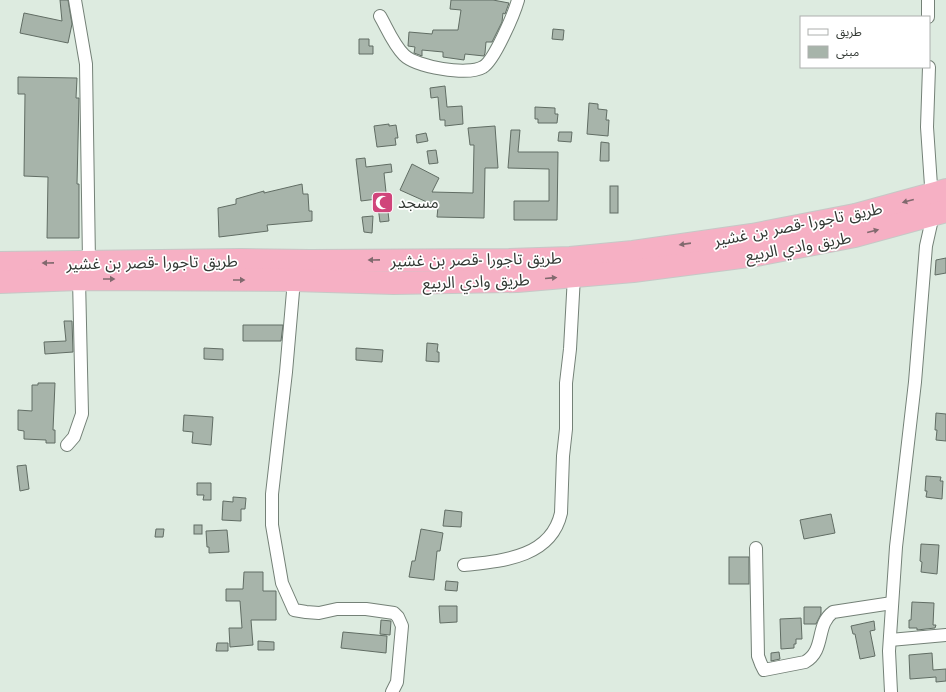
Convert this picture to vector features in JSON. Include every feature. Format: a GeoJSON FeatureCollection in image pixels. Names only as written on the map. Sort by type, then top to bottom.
{"type":"FeatureCollection","features":[{"type":"Feature","properties":{"kind":"highway","name":"طريق تاجورا -قصر بن غشير"},"geometry":{"type":"LineString","coordinates":[[0,263],[84,271],[241,260],[509,260],[570,258],[634,252],[752,235],[855,215],[939,203]]}},
{"type":"Feature","properties":{"kind":"highway","name":"طريق وادي الربيع"},"geometry":{"type":"LineString","coordinates":[[0,282],[84,271],[394,283],[517,281],[633,271],[756,255],[855,236],[939,203]]}},
{"type":"Feature","properties":{"kind":"street"},"geometry":{"type":"LineString","coordinates":[[67,445],[74,438],[82,414],[86,64],[75,0]]}},
{"type":"Feature","properties":{"kind":"street"},"geometry":{"type":"LineString","coordinates":[[380,16],[397,46],[407,58],[428,65],[458,71],[472,70],[483,67],[491,58],[509,24],[518,0]]}},
{"type":"Feature","properties":{"kind":"street"},"geometry":{"type":"LineString","coordinates":[[928,0],[928,16]]}},
{"type":"Feature","properties":{"kind":"street"},"geometry":{"type":"LineString","coordinates":[[891,692],[890,640],[896,547],[915,382],[926,246],[939,203],[927,127],[929,68]]}},
{"type":"Feature","properties":{"kind":"street"},"geometry":{"type":"LineString","coordinates":[[464,565],[509,559],[538,548],[549,538],[559,521],[561,514],[563,456],[566,429],[566,383],[570,349],[574,276]]}},
{"type":"Feature","properties":{"kind":"street"},"geometry":{"type":"LineString","coordinates":[[294,280],[286,372],[272,494],[272,525],[282,583],[294,610],[319,613],[337,610],[366,609],[394,613],[398,617],[402,626],[397,682],[392,692]]}},
{"type":"Feature","properties":{"kind":"street"},"geometry":{"type":"LineString","coordinates":[[756,548],[758,656],[764,670],[805,662],[811,658],[816,652],[824,622],[833,612],[892,603]]}},
{"type":"Feature","properties":{"kind":"street"},"geometry":{"type":"LineString","coordinates":[[890,640],[946,635]]}},
{"type":"Feature","properties":{"kind":"building"},"geometry":{"type":"Polygon","coordinates":[[[60,0],[68,0],[72,24],[68,43],[20,33],[24,13],[62,21],[60,0]]]}},
{"type":"Feature","properties":{"kind":"building"},"geometry":{"type":"Polygon","coordinates":[[[451,0],[493,0],[509,3],[505,14],[503,13],[502,22],[492,42],[486,42],[484,56],[465,54],[464,60],[443,57],[443,52],[422,50],[422,56],[414,53],[415,47],[408,46],[409,32],[432,34],[433,30],[458,30],[461,10],[450,9],[451,0]]]}},
{"type":"Feature","properties":{"kind":"building"},"geometry":{"type":"Polygon","coordinates":[[[553,29],[564,30],[563,40],[552,39],[553,29]]]}},
{"type":"Feature","properties":{"kind":"building"},"geometry":{"type":"Polygon","coordinates":[[[359,39],[369,39],[369,46],[373,46],[373,54],[359,54],[359,39]]]}},
{"type":"Feature","properties":{"kind":"building"},"geometry":{"type":"Polygon","coordinates":[[[18,77],[77,78],[76,98],[79,98],[77,184],[79,184],[79,238],[47,238],[48,177],[24,176],[25,94],[18,94],[18,77]]]}},
{"type":"Feature","properties":{"kind":"building"},"geometry":{"type":"Polygon","coordinates":[[[445,86],[447,107],[462,106],[463,124],[445,126],[445,120],[440,120],[438,97],[431,98],[430,88],[445,86]]]}},
{"type":"Feature","properties":{"kind":"building"},"geometry":{"type":"Polygon","coordinates":[[[589,103],[598,104],[598,109],[607,110],[606,120],[609,120],[608,136],[587,134],[589,103]]]}},
{"type":"Feature","properties":{"kind":"building"},"geometry":{"type":"Polygon","coordinates":[[[535,107],[555,108],[555,114],[558,114],[557,123],[538,123],[538,119],[535,119],[535,107]]]}},
{"type":"Feature","properties":{"kind":"building"},"geometry":{"type":"Polygon","coordinates":[[[389,124],[389,126],[396,125],[398,138],[395,138],[396,145],[377,147],[374,126],[389,124]]]}},
{"type":"Feature","properties":{"kind":"building"},"geometry":{"type":"Polygon","coordinates":[[[495,126],[498,168],[485,168],[484,218],[437,217],[438,207],[400,190],[412,164],[439,178],[432,192],[473,193],[474,145],[470,145],[468,128],[495,126]]]}},
{"type":"Feature","properties":{"kind":"building"},"geometry":{"type":"Polygon","coordinates":[[[511,130],[520,130],[518,152],[558,152],[557,220],[514,220],[514,201],[549,201],[549,169],[508,168],[511,130]]]}},
{"type":"Feature","properties":{"kind":"building"},"geometry":{"type":"Polygon","coordinates":[[[559,132],[572,132],[571,142],[558,141],[559,132]]]}},
{"type":"Feature","properties":{"kind":"building"},"geometry":{"type":"Polygon","coordinates":[[[426,133],[428,141],[417,143],[416,135],[426,133]]]}},
{"type":"Feature","properties":{"kind":"building"},"geometry":{"type":"Polygon","coordinates":[[[601,142],[609,143],[609,161],[600,161],[601,142]]]}},
{"type":"Feature","properties":{"kind":"building"},"geometry":{"type":"Polygon","coordinates":[[[436,150],[438,163],[429,164],[427,151],[436,150]]]}},
{"type":"Feature","properties":{"kind":"building"},"geometry":{"type":"Polygon","coordinates":[[[365,158],[366,167],[391,164],[392,172],[384,173],[389,221],[380,222],[377,199],[361,201],[356,159],[365,158]]]}},
{"type":"Feature","properties":{"kind":"building"},"geometry":{"type":"Polygon","coordinates":[[[302,184],[303,194],[308,194],[309,211],[312,211],[312,221],[267,225],[268,231],[219,237],[218,208],[236,204],[236,199],[264,191],[264,193],[302,184]]]}},
{"type":"Feature","properties":{"kind":"building"},"geometry":{"type":"Polygon","coordinates":[[[610,186],[618,186],[618,213],[610,213],[610,186]]]}},
{"type":"Feature","properties":{"kind":"building"},"geometry":{"type":"Polygon","coordinates":[[[373,216],[372,233],[364,232],[362,217],[373,216]]]}},
{"type":"Feature","properties":{"kind":"building"},"geometry":{"type":"Polygon","coordinates":[[[946,258],[946,273],[935,275],[936,260],[946,258]]]}},
{"type":"Feature","properties":{"kind":"building"},"geometry":{"type":"Polygon","coordinates":[[[64,321],[72,321],[73,352],[45,354],[44,342],[66,341],[64,321]]]}},
{"type":"Feature","properties":{"kind":"building"},"geometry":{"type":"Polygon","coordinates":[[[243,325],[283,325],[281,341],[243,341],[243,325]]]}},
{"type":"Feature","properties":{"kind":"building"},"geometry":{"type":"Polygon","coordinates":[[[427,343],[438,344],[437,352],[439,352],[439,362],[426,361],[427,343]]]}},
{"type":"Feature","properties":{"kind":"building"},"geometry":{"type":"Polygon","coordinates":[[[204,348],[223,349],[223,360],[204,359],[204,348]]]}},
{"type":"Feature","properties":{"kind":"building"},"geometry":{"type":"Polygon","coordinates":[[[356,348],[383,350],[382,362],[356,360],[356,348]]]}},
{"type":"Feature","properties":{"kind":"building"},"geometry":{"type":"Polygon","coordinates":[[[38,383],[55,383],[53,430],[55,430],[55,443],[46,443],[46,440],[24,439],[24,431],[18,430],[18,410],[32,411],[32,385],[38,385],[38,383]]]}},
{"type":"Feature","properties":{"kind":"building"},"geometry":{"type":"Polygon","coordinates":[[[936,413],[946,414],[946,441],[936,440],[936,413]]]}},
{"type":"Feature","properties":{"kind":"building"},"geometry":{"type":"Polygon","coordinates":[[[184,415],[213,417],[211,445],[192,443],[193,432],[183,431],[184,415]]]}},
{"type":"Feature","properties":{"kind":"building"},"geometry":{"type":"Polygon","coordinates":[[[26,465],[29,489],[20,491],[17,466],[26,465]]]}},
{"type":"Feature","properties":{"kind":"building"},"geometry":{"type":"Polygon","coordinates":[[[926,476],[941,477],[940,481],[943,481],[942,499],[926,497],[926,476]]]}},
{"type":"Feature","properties":{"kind":"building"},"geometry":{"type":"Polygon","coordinates":[[[197,483],[211,483],[211,500],[203,500],[204,495],[197,495],[197,483]]]}},
{"type":"Feature","properties":{"kind":"building"},"geometry":{"type":"Polygon","coordinates":[[[233,497],[246,498],[245,509],[241,509],[241,521],[222,520],[223,501],[233,502],[233,497]]]}},
{"type":"Feature","properties":{"kind":"building"},"geometry":{"type":"Polygon","coordinates":[[[445,510],[462,512],[461,527],[443,526],[445,510]]]}},
{"type":"Feature","properties":{"kind":"building"},"geometry":{"type":"Polygon","coordinates":[[[831,514],[835,533],[804,539],[800,520],[831,514]]]}},
{"type":"Feature","properties":{"kind":"building"},"geometry":{"type":"Polygon","coordinates":[[[194,525],[202,525],[202,534],[194,534],[194,525]]]}},
{"type":"Feature","properties":{"kind":"building"},"geometry":{"type":"Polygon","coordinates":[[[156,529],[164,529],[163,537],[155,537],[156,529]]]}},
{"type":"Feature","properties":{"kind":"building"},"geometry":{"type":"Polygon","coordinates":[[[421,529],[443,533],[440,551],[437,551],[434,580],[409,577],[412,561],[415,561],[421,529]]]}},
{"type":"Feature","properties":{"kind":"building"},"geometry":{"type":"Polygon","coordinates":[[[227,530],[229,552],[209,553],[206,531],[227,530]]]}},
{"type":"Feature","properties":{"kind":"building"},"geometry":{"type":"Polygon","coordinates":[[[921,544],[939,545],[937,574],[921,572],[921,544]]]}},
{"type":"Feature","properties":{"kind":"building"},"geometry":{"type":"Polygon","coordinates":[[[729,557],[749,557],[749,584],[729,584],[729,557]]]}},
{"type":"Feature","properties":{"kind":"building"},"geometry":{"type":"Polygon","coordinates":[[[244,572],[263,572],[263,591],[276,591],[276,620],[251,620],[253,645],[230,647],[229,628],[242,628],[240,601],[226,601],[226,589],[243,589],[244,572]]]}},
{"type":"Feature","properties":{"kind":"building"},"geometry":{"type":"Polygon","coordinates":[[[446,581],[458,582],[457,591],[445,590],[446,581]]]}},
{"type":"Feature","properties":{"kind":"building"},"geometry":{"type":"Polygon","coordinates":[[[912,602],[934,603],[933,625],[936,625],[935,628],[917,630],[917,628],[909,628],[912,602]]]}},
{"type":"Feature","properties":{"kind":"building"},"geometry":{"type":"Polygon","coordinates":[[[439,606],[457,606],[457,622],[440,623],[439,606]]]}},
{"type":"Feature","properties":{"kind":"building"},"geometry":{"type":"Polygon","coordinates":[[[804,607],[821,607],[821,614],[816,624],[804,624],[804,607]]]}},
{"type":"Feature","properties":{"kind":"building"},"geometry":{"type":"Polygon","coordinates":[[[801,618],[802,639],[796,639],[794,648],[781,649],[780,619],[801,618]]]}},
{"type":"Feature","properties":{"kind":"building"},"geometry":{"type":"Polygon","coordinates":[[[381,620],[391,621],[390,635],[380,634],[381,620]]]}},
{"type":"Feature","properties":{"kind":"building"},"geometry":{"type":"Polygon","coordinates":[[[874,621],[875,630],[870,631],[875,656],[860,659],[855,634],[853,634],[851,626],[874,621]]]}},
{"type":"Feature","properties":{"kind":"building"},"geometry":{"type":"Polygon","coordinates":[[[343,632],[387,636],[386,653],[341,648],[343,632]]]}},
{"type":"Feature","properties":{"kind":"building"},"geometry":{"type":"Polygon","coordinates":[[[258,641],[274,642],[274,650],[258,650],[258,641]]]}},
{"type":"Feature","properties":{"kind":"building"},"geometry":{"type":"Polygon","coordinates":[[[217,643],[228,643],[228,651],[216,651],[217,643]]]}},
{"type":"Feature","properties":{"kind":"building"},"geometry":{"type":"Polygon","coordinates":[[[779,652],[780,659],[771,661],[771,653],[779,652]]]}},
{"type":"Feature","properties":{"kind":"building"},"geometry":{"type":"Polygon","coordinates":[[[932,653],[933,670],[946,669],[946,681],[936,682],[936,677],[910,679],[909,655],[932,653]]]}},
{"type":"Feature","properties":{"kind":"place","name":"مسجد"},"geometry":{"type":"Point","coordinates":[383,202]}}]}
